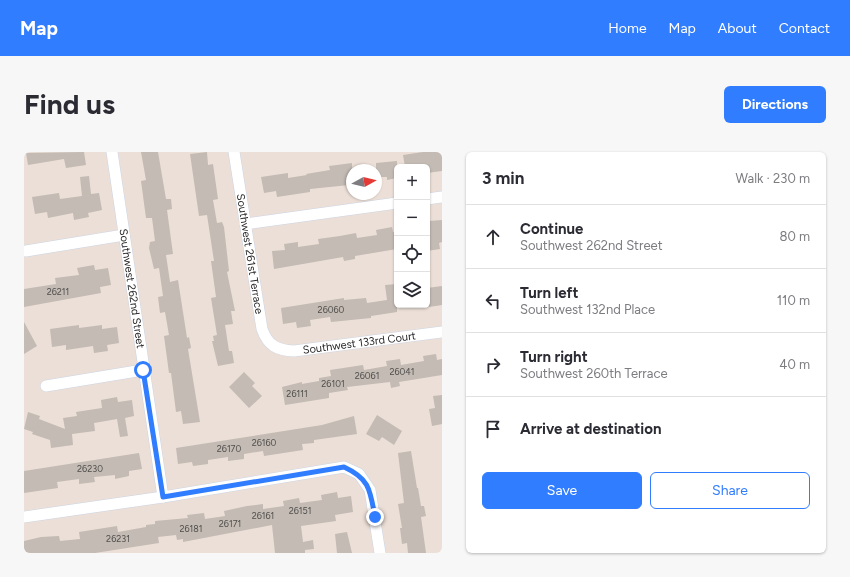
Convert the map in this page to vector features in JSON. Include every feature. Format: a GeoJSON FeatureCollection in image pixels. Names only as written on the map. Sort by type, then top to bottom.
{"type":"FeatureCollection","features":[{"type":"Feature","properties":{"kind":"street","name":"Southwest 262nd Street"},"geometry":{"type":"LineString","coordinates":[[112,152],[143,370],[163,497]]}},
{"type":"Feature","properties":{"kind":"street","name":"Southwest 261st Terrace"},"geometry":{"type":"LineString","coordinates":[[234,152],[262,329],[266,340],[277,349]]}},
{"type":"Feature","properties":{"kind":"street"},"geometry":{"type":"LineString","coordinates":[[430,199],[442,197]]}},
{"type":"Feature","properties":{"kind":"street"},"geometry":{"type":"LineString","coordinates":[[245,224],[394,203]]}},
{"type":"Feature","properties":{"kind":"street"},"geometry":{"type":"LineString","coordinates":[[26,251],[124,235]]}},
{"type":"Feature","properties":{"kind":"street","name":"Southwest 133rd Court"},"geometry":{"type":"LineString","coordinates":[[277,349],[294,351],[442,332]]}},
{"type":"Feature","properties":{"kind":"street"},"geometry":{"type":"LineString","coordinates":[[46,386],[143,370]]}},
{"type":"Feature","properties":{"kind":"street"},"geometry":{"type":"LineString","coordinates":[[24,517],[163,497],[344,467],[359,474],[370,490],[380,553]]}},
{"type":"Feature","properties":{"kind":"building"},"geometry":{"type":"Polygon","coordinates":[[[84,152],[86,165],[66,168],[64,159],[28,165],[26,153],[84,152]]]}},
{"type":"Feature","properties":{"kind":"building"},"geometry":{"type":"Polygon","coordinates":[[[141,152],[158,152],[166,199],[171,199],[172,209],[167,210],[173,254],[166,255],[170,282],[178,280],[187,338],[189,337],[191,348],[188,349],[200,422],[183,424],[181,411],[176,412],[164,336],[169,335],[165,312],[160,313],[158,297],[163,296],[159,268],[154,269],[149,248],[150,242],[155,241],[152,218],[146,218],[141,181],[146,180],[141,152]]]}},
{"type":"Feature","properties":{"kind":"building"},"geometry":{"type":"Polygon","coordinates":[[[207,152],[208,165],[213,164],[218,199],[213,200],[217,223],[222,222],[224,227],[229,271],[227,272],[235,311],[231,311],[233,324],[225,325],[229,351],[232,351],[234,363],[218,366],[212,341],[214,341],[213,336],[217,335],[211,298],[216,297],[211,261],[214,261],[207,215],[199,216],[190,154],[207,152]]]}},
{"type":"Feature","properties":{"kind":"building"},"geometry":{"type":"Polygon","coordinates":[[[423,152],[442,152],[442,171],[430,173],[430,164],[404,164],[403,155],[423,152]]]}},
{"type":"Feature","properties":{"kind":"building"},"geometry":{"type":"Polygon","coordinates":[[[397,161],[397,164],[394,164],[394,179],[387,180],[387,177],[382,177],[382,164],[376,163],[397,161]]]}},
{"type":"Feature","properties":{"kind":"building"},"geometry":{"type":"Polygon","coordinates":[[[352,163],[346,164],[346,185],[310,189],[310,192],[277,197],[276,191],[264,193],[261,177],[288,173],[288,178],[307,175],[306,174],[330,170],[329,166],[352,163]]]}},
{"type":"Feature","properties":{"kind":"building"},"geometry":{"type":"Polygon","coordinates":[[[89,176],[91,194],[99,193],[102,210],[88,213],[89,217],[74,220],[73,213],[48,218],[47,212],[35,214],[32,197],[59,193],[60,199],[82,196],[80,177],[89,176]]]}},
{"type":"Feature","properties":{"kind":"building"},"geometry":{"type":"Polygon","coordinates":[[[442,220],[442,242],[439,243],[440,249],[430,251],[430,221],[442,220]]]}},
{"type":"Feature","properties":{"kind":"building"},"geometry":{"type":"Polygon","coordinates":[[[392,227],[394,232],[394,250],[355,256],[355,259],[344,261],[343,257],[274,269],[272,251],[285,250],[284,244],[298,242],[298,247],[319,244],[318,239],[356,233],[357,238],[377,235],[376,230],[392,227]]]}},
{"type":"Feature","properties":{"kind":"building"},"geometry":{"type":"Polygon","coordinates":[[[94,265],[95,270],[108,268],[111,285],[100,287],[101,293],[24,307],[24,289],[56,284],[55,278],[79,275],[77,268],[94,265]]]}},
{"type":"Feature","properties":{"kind":"building"},"geometry":{"type":"Polygon","coordinates":[[[394,284],[394,308],[397,308],[397,312],[371,316],[371,318],[331,322],[330,317],[310,320],[311,326],[297,328],[296,322],[283,324],[281,308],[344,298],[344,300],[366,298],[367,303],[387,300],[385,285],[394,284]]]}},
{"type":"Feature","properties":{"kind":"building"},"geometry":{"type":"Polygon","coordinates":[[[442,286],[442,305],[430,307],[430,288],[442,286]]]}},
{"type":"Feature","properties":{"kind":"building"},"geometry":{"type":"Polygon","coordinates":[[[24,322],[37,346],[24,354],[24,322]]]}},
{"type":"Feature","properties":{"kind":"building"},"geometry":{"type":"Polygon","coordinates":[[[79,325],[79,328],[102,325],[102,329],[117,327],[119,343],[107,345],[108,351],[94,353],[93,346],[66,350],[66,345],[52,347],[50,329],[79,325]]]}},
{"type":"Feature","properties":{"kind":"building"},"geometry":{"type":"Polygon","coordinates":[[[436,354],[437,360],[442,359],[442,375],[399,382],[400,386],[391,388],[390,382],[347,387],[348,390],[329,393],[329,398],[285,405],[282,387],[302,382],[302,384],[319,381],[319,378],[331,376],[330,370],[363,365],[364,370],[387,366],[386,361],[400,359],[401,365],[424,361],[423,356],[436,354]]]}},
{"type":"Feature","properties":{"kind":"building"},"geometry":{"type":"Polygon","coordinates":[[[244,372],[255,383],[252,386],[262,396],[249,408],[229,387],[244,372]]]}},
{"type":"Feature","properties":{"kind":"building"},"geometry":{"type":"Polygon","coordinates":[[[442,395],[442,424],[432,426],[429,409],[435,408],[433,396],[442,395]]]}},
{"type":"Feature","properties":{"kind":"building"},"geometry":{"type":"Polygon","coordinates":[[[117,397],[118,402],[132,400],[134,416],[125,418],[128,436],[120,437],[117,419],[94,423],[95,431],[72,434],[73,445],[51,448],[50,440],[32,434],[33,432],[24,429],[28,412],[40,416],[39,419],[65,429],[63,418],[77,416],[76,412],[102,408],[101,400],[117,397]]]}},
{"type":"Feature","properties":{"kind":"building"},"geometry":{"type":"Polygon","coordinates":[[[377,415],[402,431],[394,445],[382,437],[379,441],[366,434],[377,415]]]}},
{"type":"Feature","properties":{"kind":"building"},"geometry":{"type":"Polygon","coordinates":[[[354,416],[357,434],[314,440],[314,443],[302,444],[303,450],[264,456],[263,451],[244,454],[244,459],[228,461],[228,457],[208,460],[208,464],[193,466],[192,462],[178,464],[176,448],[322,425],[354,416]]]}},
{"type":"Feature","properties":{"kind":"building"},"geometry":{"type":"Polygon","coordinates":[[[411,451],[421,506],[424,506],[426,516],[421,517],[426,553],[408,553],[407,543],[402,544],[400,528],[402,528],[398,504],[404,503],[398,453],[411,451]]]}},
{"type":"Feature","properties":{"kind":"building"},"geometry":{"type":"Polygon","coordinates":[[[139,453],[142,469],[129,471],[129,476],[115,479],[115,475],[94,477],[95,482],[79,484],[79,479],[57,482],[58,488],[24,493],[24,471],[139,453]]]}},
{"type":"Feature","properties":{"kind":"building"},"geometry":{"type":"Polygon","coordinates":[[[337,492],[338,498],[351,496],[353,512],[335,515],[336,521],[301,526],[303,542],[313,540],[314,549],[305,550],[305,553],[275,553],[272,525],[183,542],[183,539],[177,540],[176,535],[158,537],[159,543],[95,553],[24,553],[24,541],[41,537],[59,536],[60,541],[80,539],[79,532],[117,526],[118,532],[146,527],[146,525],[155,524],[155,521],[188,518],[187,515],[204,513],[205,519],[225,516],[224,511],[247,506],[263,504],[263,509],[284,506],[283,501],[299,498],[300,503],[322,500],[321,495],[337,492]]]}},
{"type":"Feature","properties":{"kind":"building"},"geometry":{"type":"Polygon","coordinates":[[[347,532],[352,553],[337,553],[335,534],[347,532]]]}},
{"type":"Feature","properties":{"kind":"route"},"geometry":{"type":"LineString","coordinates":[[143,370],[163,497],[344,467],[359,474],[370,490],[375,517]]}}]}
